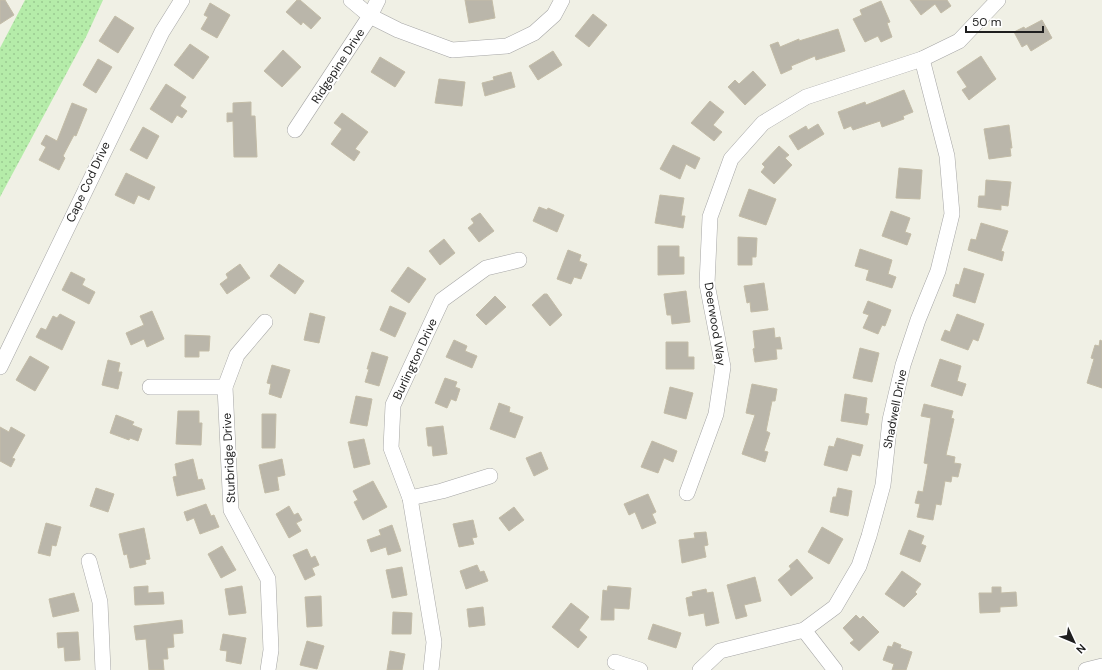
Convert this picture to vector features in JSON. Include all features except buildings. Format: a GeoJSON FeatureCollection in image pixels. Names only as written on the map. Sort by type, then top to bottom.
{"type":"FeatureCollection","features":[{"type":"Feature","properties":{"kind":"street","name":"Cape Cod Drive"},"geometry":{"type":"LineString","coordinates":[[0,367],[158,39],[182,0]]}},
{"type":"Feature","properties":{"kind":"street"},"geometry":{"type":"LineString","coordinates":[[351,0],[370,16],[398,30],[452,50],[506,46],[534,33],[554,15],[562,0]]}},
{"type":"Feature","properties":{"kind":"street","name":"Ridgepine Drive"},"geometry":{"type":"LineString","coordinates":[[296,130],[370,16],[378,0]]}},
{"type":"Feature","properties":{"kind":"street","name":"Deerwood Way"},"geometry":{"type":"LineString","coordinates":[[687,493],[716,414],[722,367],[707,284],[710,217],[731,158],[763,123],[806,97],[922,59],[959,41],[998,0]]}},
{"type":"Feature","properties":{"kind":"street","name":"Shadwell Drive"},"geometry":{"type":"LineString","coordinates":[[700,670],[720,651],[804,630],[835,607],[859,566],[883,485],[890,420],[904,365],[918,320],[938,271],[952,214],[947,156],[922,59]]}},
{"type":"Feature","properties":{"kind":"street","name":"Burlington Drive"},"geometry":{"type":"LineString","coordinates":[[431,670],[434,642],[410,498],[391,448],[393,406],[442,300],[486,268],[519,260]]}},
{"type":"Feature","properties":{"kind":"street","name":"Sturbridge Drive"},"geometry":{"type":"LineString","coordinates":[[265,322],[237,355],[225,387],[231,510],[268,579],[271,650],[268,670]]}},
{"type":"Feature","properties":{"kind":"street"},"geometry":{"type":"LineString","coordinates":[[150,387],[225,387]]}},
{"type":"Feature","properties":{"kind":"street"},"geometry":{"type":"LineString","coordinates":[[410,498],[442,491],[490,476]]}},
{"type":"Feature","properties":{"kind":"street"},"geometry":{"type":"LineString","coordinates":[[89,561],[100,602],[103,670]]}},
{"type":"Feature","properties":{"kind":"street"},"geometry":{"type":"LineString","coordinates":[[804,630],[835,670]]}},
{"type":"Feature","properties":{"kind":"street"},"geometry":{"type":"LineString","coordinates":[[615,662],[640,670]]}},
{"type":"Feature","properties":{"kind":"street"},"geometry":{"type":"LineString","coordinates":[[1086,670],[1102,666]]}},
{"type":"Feature","properties":{"kind":"green space"},"geometry":{"type":"Polygon","coordinates":[[[25,0],[103,0],[86,37],[0,197],[0,48],[25,0]]]}}]}
